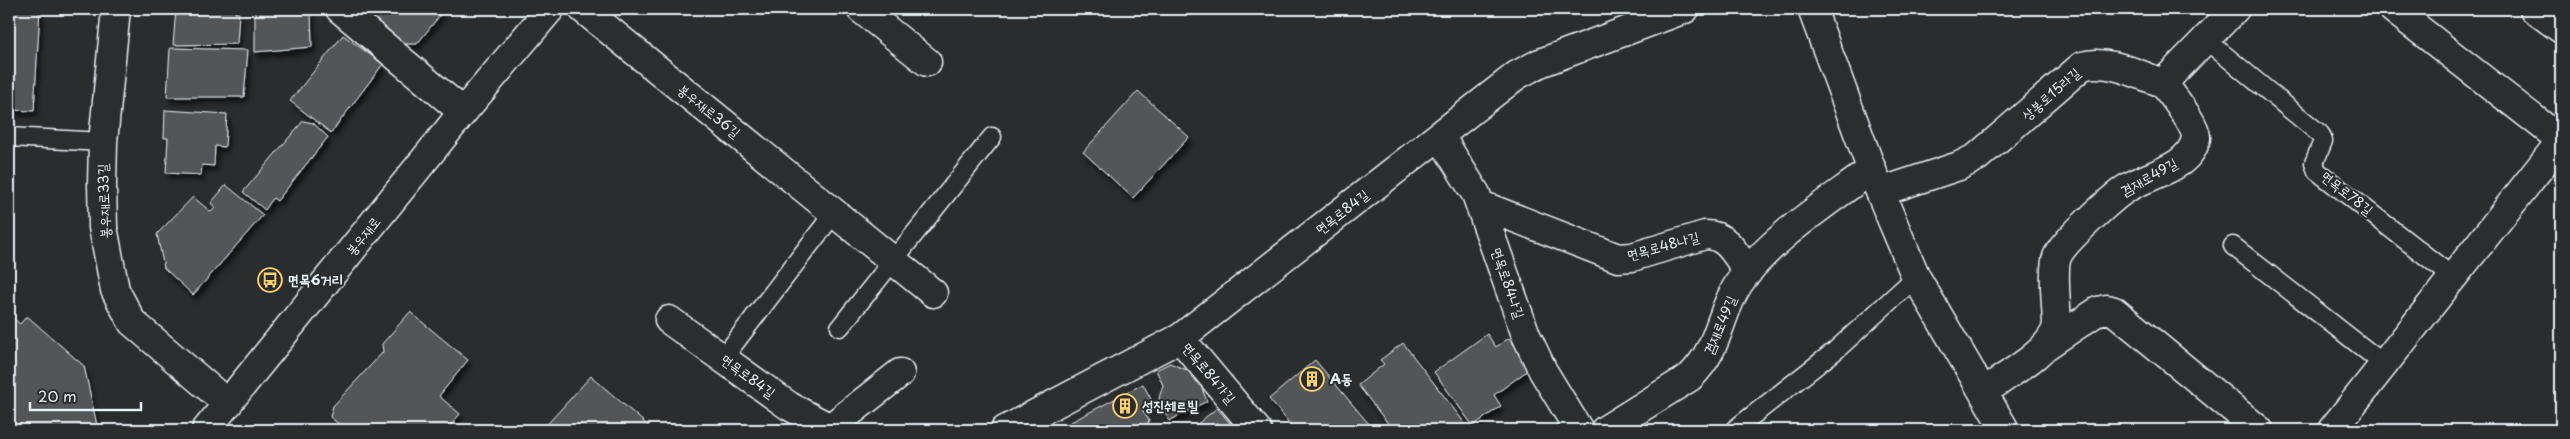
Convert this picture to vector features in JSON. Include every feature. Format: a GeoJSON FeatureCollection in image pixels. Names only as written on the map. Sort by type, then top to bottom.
{"type":"FeatureCollection","features":[{"type":"Feature","properties":{"kind":"street","name":"봉우재로33길"},"geometry":{"type":"LineString","coordinates":[[116,9],[103,142],[102,227],[115,290],[132,322],[228,404]]}},
{"type":"Feature","properties":{"kind":"street"},"geometry":{"type":"LineString","coordinates":[[340,9],[463,112]]}},
{"type":"Feature","properties":{"kind":"street","name":"봉우재로"},"geometry":{"type":"LineString","coordinates":[[206,430],[463,112],[550,9]]}},
{"type":"Feature","properties":{"kind":"street","name":"봉우재로36길"},"geometry":{"type":"LineString","coordinates":[[583,9],[933,293]]}},
{"type":"Feature","properties":{"kind":"street"},"geometry":{"type":"LineString","coordinates":[[861,9],[927,62]]}},
{"type":"Feature","properties":{"kind":"street","name":"면목로84길"},"geometry":{"type":"LineString","coordinates":[[1005,430],[1180,338],[1517,75],[1540,63],[1685,9]]}},
{"type":"Feature","properties":{"kind":"street"},"geometry":{"type":"LineString","coordinates":[[1812,9],[1876,180],[1916,277],[2005,430]]}},
{"type":"Feature","properties":{"kind":"street"},"geometry":{"type":"LineString","coordinates":[[2163,83],[2234,9]]}},
{"type":"Feature","properties":{"kind":"street"},"geometry":{"type":"LineString","coordinates":[[2332,430],[2561,141],[2393,9]]}},
{"type":"Feature","properties":{"kind":"street"},"geometry":{"type":"LineString","coordinates":[[2534,9],[2561,30]]}},
{"type":"Feature","properties":{"kind":"street","name":"상봉로15라길"},"geometry":{"type":"LineString","coordinates":[[1876,180],[1960,166],[1977,157],[2082,66],[2090,64],[2110,65],[2163,83]]}},
{"type":"Feature","properties":{"kind":"street","name":"겸재로49길"},"geometry":{"type":"LineString","coordinates":[[2044,347],[2051,341],[2057,326],[2056,264],[2063,248],[2116,196],[2184,158],[2196,138],[2195,129],[2163,83]]}},
{"type":"Feature","properties":{"kind":"street","name":"면목로84나길"},"geometry":{"type":"LineString","coordinates":[[1440,136],[1471,184],[1481,205],[1529,341],[1543,371],[1579,430]]}},
{"type":"Feature","properties":{"kind":"street","name":"겸재로49길"},"geometry":{"type":"LineString","coordinates":[[1605,430],[1690,377],[1700,367],[1715,342],[1731,296],[1748,272],[1790,232],[1876,180]]}},
{"type":"Feature","properties":{"kind":"street","name":"면목로48나길"},"geometry":{"type":"LineString","coordinates":[[1481,205],[1618,258],[1632,257],[1705,235],[1715,234],[1724,239],[1748,272]]}},
{"type":"Feature","properties":{"kind":"street","name":"겸재로49길"},"geometry":{"type":"LineString","coordinates":[[1983,392],[2044,347],[2098,311],[2107,309],[2114,311],[2259,430]]}},
{"type":"Feature","properties":{"kind":"street","name":"면목로84길"},"geometry":{"type":"LineString","coordinates":[[670,320],[789,406],[831,429],[900,373]]}},
{"type":"Feature","properties":{"kind":"street","name":"면목로84가길"},"geometry":{"type":"LineString","coordinates":[[1180,338],[1257,430]]}},
{"type":"Feature","properties":{"kind":"lane","name":"면목로78길"},"geometry":{"type":"LineString","coordinates":[[2205,39],[2320,134],[2324,141],[2314,163],[2317,171],[2454,278]]}},
{"type":"Feature","properties":{"kind":"lane"},"geometry":{"type":"LineString","coordinates":[[840,327],[992,137]]}},
{"type":"Feature","properties":{"kind":"lane"},"geometry":{"type":"LineString","coordinates":[[9,138],[103,142]]}},
{"type":"Feature","properties":{"kind":"lane"},"geometry":{"type":"LineString","coordinates":[[723,358],[834,213]]}},
{"type":"Feature","properties":{"kind":"lane"},"geometry":{"type":"LineString","coordinates":[[2233,246],[2385,365]]}},
{"type":"Feature","properties":{"kind":"lane"},"geometry":{"type":"LineString","coordinates":[[1734,430],[1836,350],[1916,277]]}},
{"type":"Feature","properties":{"kind":"building"},"geometry":{"type":"Polygon","coordinates":[[[9,9],[40,9],[34,111],[9,110],[9,9]]]}},
{"type":"Feature","properties":{"kind":"building"},"geometry":{"type":"Polygon","coordinates":[[[176,9],[236,9],[235,13],[239,13],[237,44],[173,45],[176,9]]]}},
{"type":"Feature","properties":{"kind":"building"},"geometry":{"type":"Polygon","coordinates":[[[255,9],[311,9],[312,47],[255,52],[255,9]]]}},
{"type":"Feature","properties":{"kind":"building"},"geometry":{"type":"Polygon","coordinates":[[[358,9],[445,9],[417,44],[402,44],[358,9]]]}},
{"type":"Feature","properties":{"kind":"building"},"geometry":{"type":"Polygon","coordinates":[[[343,35],[383,64],[331,133],[290,101],[343,35]]]}},
{"type":"Feature","properties":{"kind":"building"},"geometry":{"type":"Polygon","coordinates":[[[170,48],[248,50],[244,97],[167,97],[170,48]]]}},
{"type":"Feature","properties":{"kind":"building"},"geometry":{"type":"Polygon","coordinates":[[[1138,91],[1189,137],[1133,198],[1083,152],[1138,91]]]}},
{"type":"Feature","properties":{"kind":"building"},"geometry":{"type":"Polygon","coordinates":[[[165,110],[227,114],[225,147],[215,146],[214,166],[202,165],[201,175],[166,173],[168,138],[164,138],[165,110]]]}},
{"type":"Feature","properties":{"kind":"building"},"geometry":{"type":"Polygon","coordinates":[[[303,121],[313,123],[328,137],[277,201],[273,198],[265,210],[243,192],[303,121]]]}},
{"type":"Feature","properties":{"kind":"building"},"geometry":{"type":"Polygon","coordinates":[[[226,185],[263,215],[193,295],[164,268],[157,234],[193,197],[211,212],[215,208],[211,203],[226,185]]]}},
{"type":"Feature","properties":{"kind":"building"},"geometry":{"type":"Polygon","coordinates":[[[410,312],[468,360],[439,396],[460,414],[447,430],[346,430],[330,417],[333,406],[383,352],[382,344],[410,312]]]}},
{"type":"Feature","properties":{"kind":"building"},"geometry":{"type":"Polygon","coordinates":[[[27,316],[84,366],[98,430],[16,430],[9,424],[9,323],[13,318],[20,324],[27,316]]]}},
{"type":"Feature","properties":{"kind":"building"},"geometry":{"type":"Polygon","coordinates":[[[1487,334],[1496,347],[1509,338],[1531,368],[1494,395],[1501,406],[1473,426],[1434,372],[1487,334]]]}},
{"type":"Feature","properties":{"kind":"building"},"geometry":{"type":"Polygon","coordinates":[[[1403,343],[1470,430],[1393,430],[1358,385],[1384,364],[1380,360],[1403,343]]]}},
{"type":"Feature","properties":{"kind":"building","name":"A동"},"geometry":{"type":"Polygon","coordinates":[[[1315,360],[1374,430],[1295,430],[1269,399],[1315,360]]]}},
{"type":"Feature","properties":{"kind":"building"},"geometry":{"type":"Polygon","coordinates":[[[1170,363],[1196,374],[1207,401],[1169,421],[1159,398],[1163,385],[1156,370],[1170,363]]]}},
{"type":"Feature","properties":{"kind":"building"},"geometry":{"type":"Polygon","coordinates":[[[591,376],[653,430],[542,430],[591,376]]]}},
{"type":"Feature","properties":{"kind":"building","name":"성진쉐르빌"},"geometry":{"type":"Polygon","coordinates":[[[1143,384],[1153,403],[1142,409],[1149,421],[1145,430],[1056,430],[1143,384]]]}},
{"type":"Feature","properties":{"kind":"building"},"geometry":{"type":"Polygon","coordinates":[[[1217,408],[1236,430],[1190,430],[1217,408]]]}},
{"type":"Feature","properties":{"kind":"place","name":"면목6거리"},"geometry":{"type":"Point","coordinates":[270,280]}},
{"type":"Feature","properties":{"kind":"place","name":"A동"},"geometry":{"type":"Point","coordinates":[1312,379]}},
{"type":"Feature","properties":{"kind":"place","name":"성진쉐르빌"},"geometry":{"type":"Point","coordinates":[1125,406]}}]}
